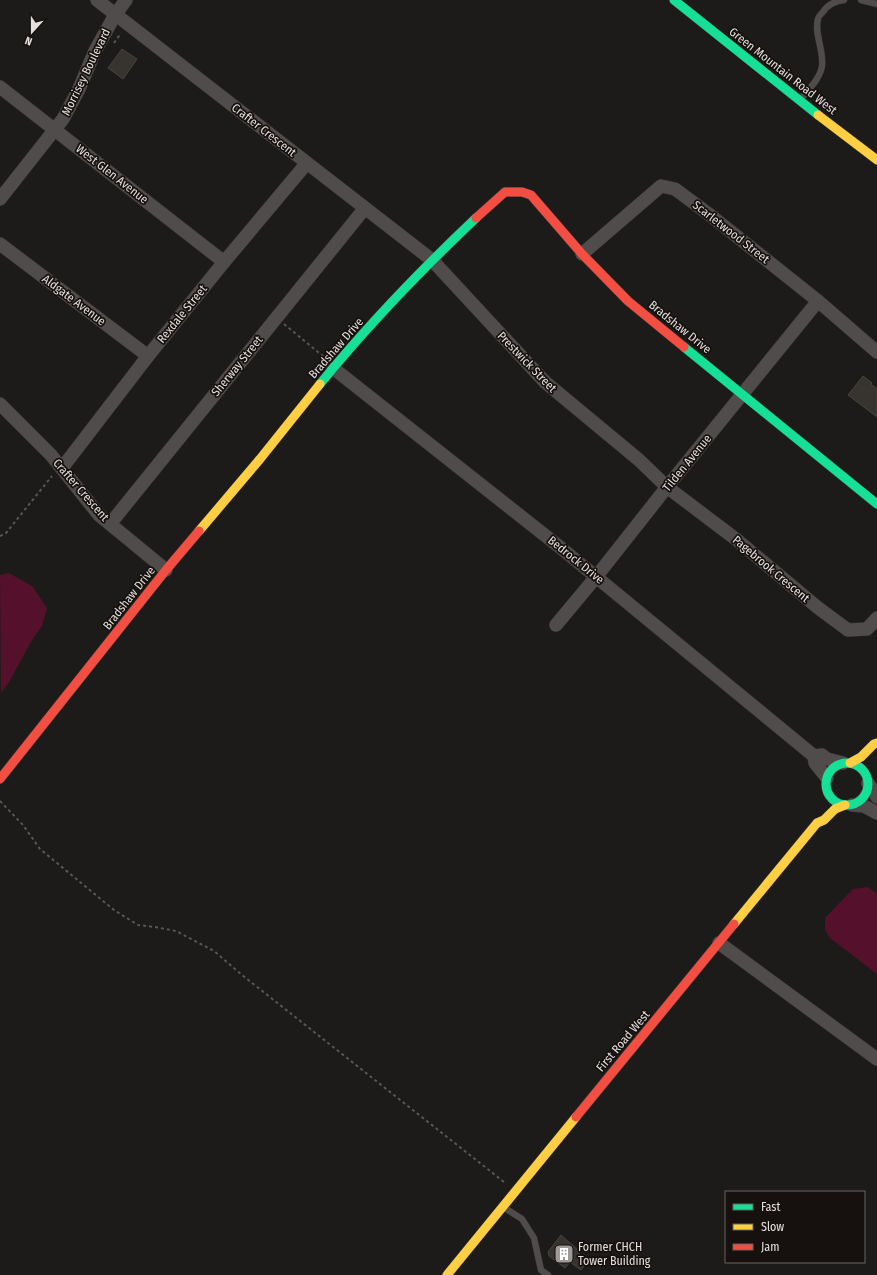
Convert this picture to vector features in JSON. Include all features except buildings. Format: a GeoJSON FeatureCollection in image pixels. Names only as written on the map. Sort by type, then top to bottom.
{"type":"FeatureCollection","features":[{"type":"Feature","properties":{"kind":"street","name":"Crafter Crescent"},"geometry":{"type":"LineString","coordinates":[[97,0],[432,260]]}},
{"type":"Feature","properties":{"kind":"street","name":"Morrisey Boulevard"},"geometry":{"type":"LineString","coordinates":[[0,199],[63,119],[79,89],[95,51],[115,15],[126,0]]}},
{"type":"Feature","properties":{"kind":"street","name":"Green Mountain Road West"},"geometry":{"type":"LineString","coordinates":[[674,0],[800,101],[877,160]]}},
{"type":"Feature","properties":{"kind":"street","name":"West Glen Avenue"},"geometry":{"type":"LineString","coordinates":[[0,87],[224,262]]}},
{"type":"Feature","properties":{"kind":"street","name":"Rexdale Street"},"geometry":{"type":"LineString","coordinates":[[57,472],[224,262],[307,163]]}},
{"type":"Feature","properties":{"kind":"street","name":"Scarletwood Street"},"geometry":{"type":"LineString","coordinates":[[582,254],[661,186],[675,189],[876,347]]}},
{"type":"Feature","properties":{"kind":"street","name":"Bradshaw Drive"},"geometry":{"type":"LineString","coordinates":[[0,779],[166,570],[260,459],[333,368],[386,308],[432,260],[505,192],[522,192],[531,195],[582,254],[628,301],[742,394]]}},
{"type":"Feature","properties":{"kind":"street","name":"Sherway Street"},"geometry":{"type":"LineString","coordinates":[[110,524],[365,208]]}},
{"type":"Feature","properties":{"kind":"street","name":"Aldgate Avenue"},"geometry":{"type":"LineString","coordinates":[[0,244],[148,356]]}},
{"type":"Feature","properties":{"kind":"street","name":"Prestwick Street"},"geometry":{"type":"LineString","coordinates":[[432,260],[544,382],[639,460],[667,487]]}},
{"type":"Feature","properties":{"kind":"street","name":"Tilden Avenue"},"geometry":{"type":"LineString","coordinates":[[556,625],[818,301]]}},
{"type":"Feature","properties":{"kind":"street","name":"Bedrock Drive"},"geometry":{"type":"LineString","coordinates":[[333,368],[596,577],[814,756],[815,763],[827,778]]}},
{"type":"Feature","properties":{"kind":"street"},"geometry":{"type":"LineString","coordinates":[[742,394],[877,504]]}},
{"type":"Feature","properties":{"kind":"street","name":"Crafter Crescent"},"geometry":{"type":"LineString","coordinates":[[0,404],[32,435],[57,472],[99,515],[166,570]]}},
{"type":"Feature","properties":{"kind":"street","name":"Pagebrook Crescent"},"geometry":{"type":"LineString","coordinates":[[667,487],[736,540],[818,608],[848,630],[867,630],[877,618]]}},
{"type":"Feature","properties":{"kind":"street"},"geometry":{"type":"LineString","coordinates":[[827,778],[830,771],[836,766],[861,757],[874,744],[877,743]]}},
{"type":"Feature","properties":{"kind":"street","name":"Bedrock Drive"},"geometry":{"type":"LineString","coordinates":[[814,756],[822,755],[827,759],[846,763]]}},
{"type":"Feature","properties":{"kind":"street"},"geometry":{"type":"LineString","coordinates":[[846,763],[857,765],[868,775],[877,797]]}},
{"type":"Feature","properties":{"kind":"street","name":"First Road West"},"geometry":{"type":"LineString","coordinates":[[447,1275],[515,1190],[817,823],[824,820],[835,809],[859,802],[864,797],[868,790],[868,775]]}},
{"type":"Feature","properties":{"kind":"street","name":"First Road West"},"geometry":{"type":"LineString","coordinates":[[817,823],[817,816],[828,792],[826,785],[827,778]]}},
{"type":"Feature","properties":{"kind":"street"},"geometry":{"type":"LineString","coordinates":[[828,792],[838,803],[864,806],[877,813]]}},
{"type":"Feature","properties":{"kind":"street"},"geometry":{"type":"LineString","coordinates":[[719,943],[877,1059]]}},
{"type":"Feature","properties":{"kind":"lane"},"geometry":{"type":"LineString","coordinates":[[800,101],[817,80],[822,67],[818,19],[826,8],[834,2],[844,0]]}},
{"type":"Feature","properties":{"kind":"lane"},"geometry":{"type":"LineString","coordinates":[[861,0],[877,4]]}},
{"type":"Feature","properties":{"kind":"lane"},"geometry":{"type":"LineString","coordinates":[[502,1206],[522,1219],[534,1238],[541,1270],[548,1275]]}},
{"type":"Feature","properties":{"kind":"path"},"geometry":{"type":"LineString","coordinates":[[284,324],[325,358]]}},
{"type":"Feature","properties":{"kind":"path"},"geometry":{"type":"LineString","coordinates":[[0,536],[6,533],[57,472]]}},
{"type":"Feature","properties":{"kind":"path"},"geometry":{"type":"LineString","coordinates":[[0,801],[23,825],[40,849],[114,910],[138,925],[176,932],[214,951],[515,1190]]}},
{"type":"Feature","properties":{"kind":"shaded area"},"geometry":{"type":"Polygon","coordinates":[[[9,573],[32,586],[47,608],[42,626],[32,640],[9,682],[1,693],[0,575],[9,573]]]}},
{"type":"Feature","properties":{"kind":"shaded area"},"geometry":{"type":"Polygon","coordinates":[[[868,887],[877,894],[877,974],[830,938],[825,930],[825,918],[853,889],[868,887]]]}},
{"type":"Feature","properties":{"kind":"traffic: fast"},"geometry":{"type":"LineString","coordinates":[[674,0],[818,115]]}},
{"type":"Feature","properties":{"kind":"traffic: fast"},"geometry":{"type":"LineString","coordinates":[[320,384],[395,298],[476,218]]}},
{"type":"Feature","properties":{"kind":"traffic: fast"},"geometry":{"type":"LineString","coordinates":[[684,347],[877,504]]}},
{"type":"Feature","properties":{"kind":"traffic: fast"},"geometry":{"type":"LineString","coordinates":[[847,763],[862,769],[868,784],[862,799],[847,805],[832,799],[826,784],[832,769],[847,763]]}},
{"type":"Feature","properties":{"kind":"traffic: slow"},"geometry":{"type":"LineString","coordinates":[[818,115],[877,160]]}},
{"type":"Feature","properties":{"kind":"traffic: slow"},"geometry":{"type":"LineString","coordinates":[[199,531],[260,459],[320,384]]}},
{"type":"Feature","properties":{"kind":"traffic: slow"},"geometry":{"type":"LineString","coordinates":[[850,763],[861,757],[874,744],[877,743]]}},
{"type":"Feature","properties":{"kind":"traffic: slow"},"geometry":{"type":"LineString","coordinates":[[734,924],[817,823],[824,820],[835,809],[845,805]]}},
{"type":"Feature","properties":{"kind":"traffic: slow"},"geometry":{"type":"LineString","coordinates":[[447,1275],[576,1117]]}},
{"type":"Feature","properties":{"kind":"traffic: jam"},"geometry":{"type":"LineString","coordinates":[[476,218],[505,192],[522,192],[531,195],[582,254],[628,301],[684,347]]}},
{"type":"Feature","properties":{"kind":"traffic: jam"},"geometry":{"type":"LineString","coordinates":[[0,779],[166,570],[199,531]]}},
{"type":"Feature","properties":{"kind":"traffic: jam"},"geometry":{"type":"LineString","coordinates":[[576,1117],[734,924]]}},
{"type":"Feature","properties":{"kind":"place","name":"Former CHCH Tower Building"},"geometry":{"type":"Point","coordinates":[564,1254]}}]}
